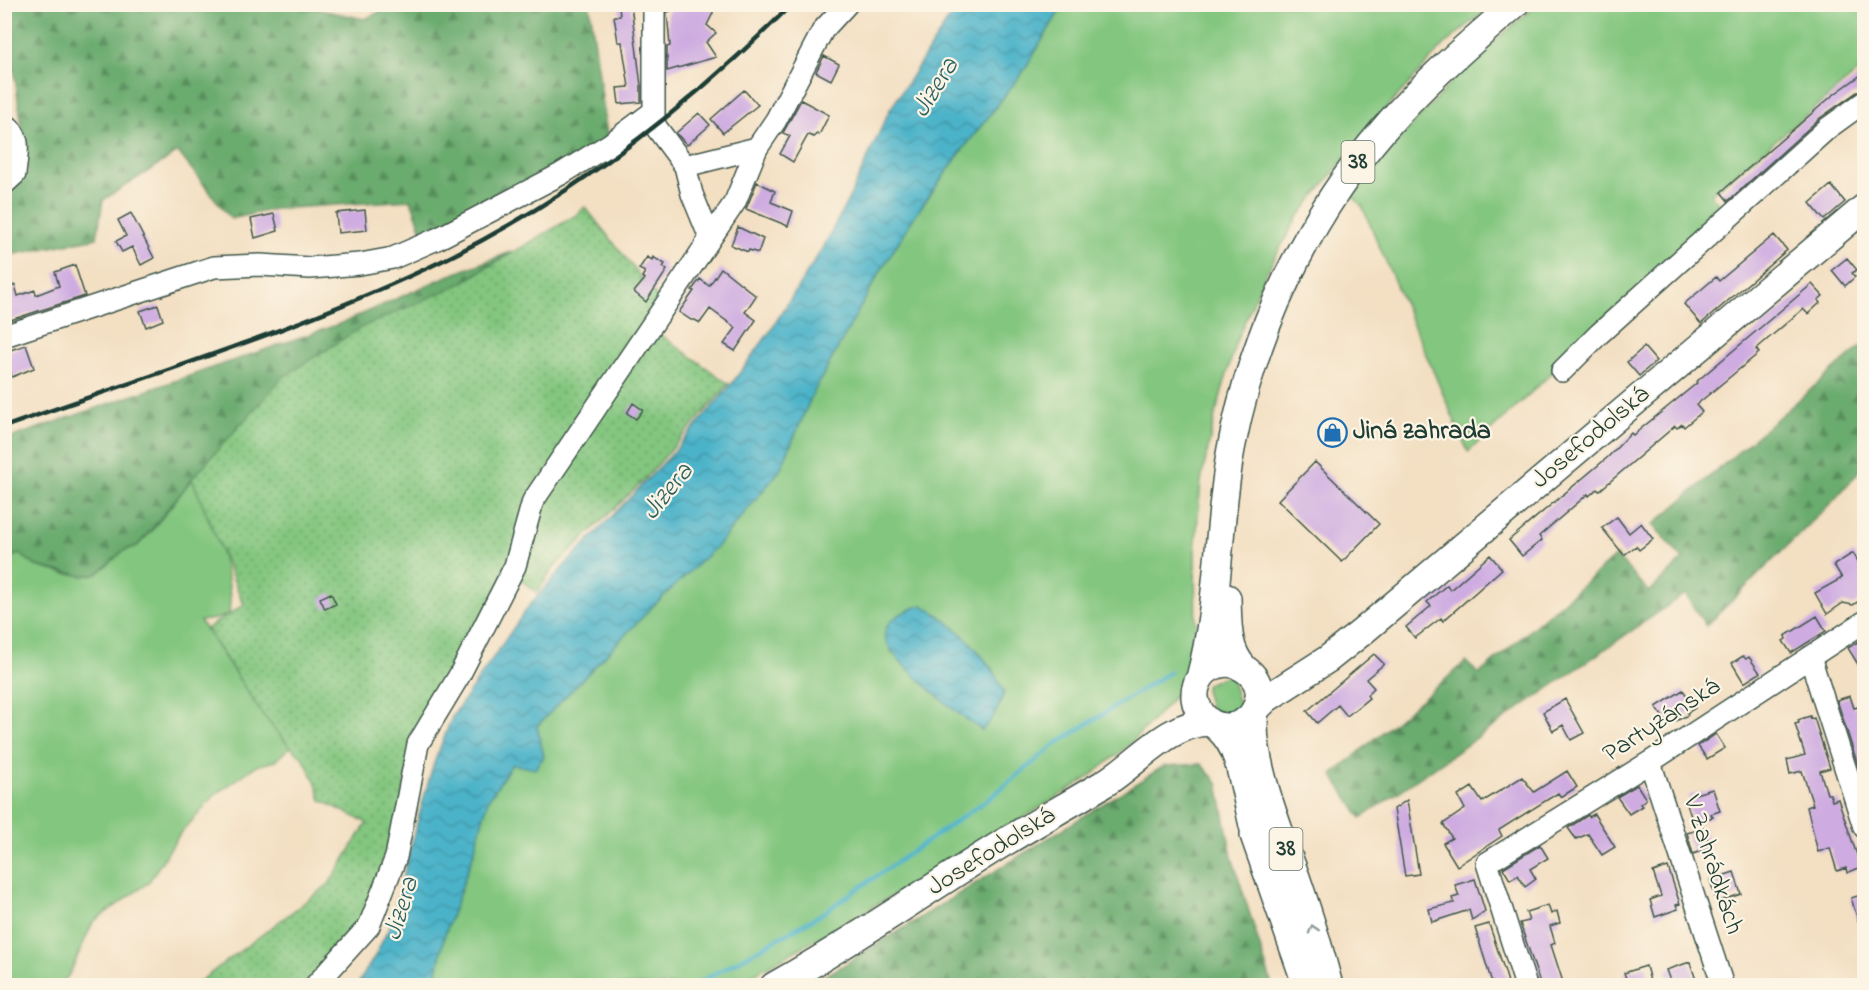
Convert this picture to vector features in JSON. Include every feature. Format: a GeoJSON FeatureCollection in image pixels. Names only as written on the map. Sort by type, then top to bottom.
{"type":"FeatureCollection","features":[{"type":"Feature","properties":{"kind":"main road","name":"38"},"geometry":{"type":"LineString","coordinates":[[1307,986],[1260,851],[1235,751],[1225,734],[1201,714],[1196,704],[1195,692],[1210,638],[1231,449],[1248,381],[1270,316],[1305,243],[1341,186],[1383,129],[1437,74],[1515,4]]}},
{"type":"Feature","properties":{"kind":"main road","name":"Josefodolská"},"geometry":{"type":"LineString","coordinates":[[1255,710],[1276,691],[1317,666],[1362,632],[1864,208]]}},
{"type":"Feature","properties":{"kind":"main road","name":"38"},"geometry":{"type":"LineString","coordinates":[[1222,526],[1230,637],[1235,656],[1255,680],[1258,688],[1253,734],[1263,776],[1309,913],[1329,986]]}},
{"type":"Feature","properties":{"kind":"main road"},"geometry":{"type":"LineString","coordinates":[[1150,750],[1208,670],[1230,663],[1245,669]]}},
{"type":"Feature","properties":{"kind":"main road","name":"Josefodolská"},"geometry":{"type":"LineString","coordinates":[[1245,669],[1257,674],[1269,675],[1317,666]]}},
{"type":"Feature","properties":{"kind":"main road"},"geometry":{"type":"LineString","coordinates":[[1210,722],[1225,727],[1237,726],[1248,720],[1255,710]]}},
{"type":"Feature","properties":{"kind":"main road","name":"Josefodolská"},"geometry":{"type":"LineString","coordinates":[[774,986],[819,961],[995,848],[1105,783],[1172,734],[1188,726],[1210,722]]}},
{"type":"Feature","properties":{"kind":"main road"},"geometry":{"type":"LineString","coordinates":[[1150,750],[1181,738],[1196,739],[1216,748],[1227,760],[1231,769],[1260,851]]}},
{"type":"Feature","properties":{"kind":"street"},"geometry":{"type":"LineString","coordinates":[[654,4],[653,112],[656,127],[685,166],[692,194],[710,238]]}},
{"type":"Feature","properties":{"kind":"street"},"geometry":{"type":"LineString","coordinates":[[315,986],[369,926],[396,857],[418,744],[459,676],[515,566],[533,501],[735,202],[757,148],[776,120],[823,30],[847,4]]}},
{"type":"Feature","properties":{"kind":"street"},"geometry":{"type":"LineString","coordinates":[[1562,371],[1599,334],[1802,152],[1864,102]]}},
{"type":"Feature","properties":{"kind":"street"},"geometry":{"type":"LineString","coordinates":[[4,336],[214,267],[261,265],[310,268],[360,264],[393,258],[439,238],[561,174],[610,144],[653,112]]}},
{"type":"Feature","properties":{"kind":"street"},"geometry":{"type":"LineString","coordinates":[[4,123],[13,130],[18,144],[15,174],[4,184]]}},
{"type":"Feature","properties":{"kind":"street"},"geometry":{"type":"LineString","coordinates":[[685,166],[757,148]]}},
{"type":"Feature","properties":{"kind":"street","name":"Partyzánská"},"geometry":{"type":"LineString","coordinates":[[1526,986],[1487,863],[1650,762],[1864,622]]}},
{"type":"Feature","properties":{"kind":"street"},"geometry":{"type":"LineString","coordinates":[[1810,657],[1864,827]]}},
{"type":"Feature","properties":{"kind":"street","name":"V Zahrádkách"},"geometry":{"type":"LineString","coordinates":[[1650,762],[1723,986]]}},
{"type":"Feature","properties":{"kind":"green space"},"geometry":{"type":"Polygon","coordinates":[[[292,4],[365,19],[393,5],[587,4],[590,7],[607,135],[605,142],[425,239],[411,200],[275,209],[231,219],[178,152],[103,200],[97,238],[5,256],[5,192],[28,172],[5,5],[292,4]]]}},
{"type":"Feature","properties":{"kind":"green space"},"geometry":{"type":"Polygon","coordinates":[[[1063,5],[1492,5],[1445,44],[1373,123],[1297,218],[1265,275],[1236,342],[1215,416],[1201,481],[1195,552],[1196,645],[1191,670],[1170,702],[1129,745],[1088,778],[965,854],[735,985],[434,986],[444,937],[474,852],[488,800],[512,764],[544,757],[537,726],[652,607],[717,546],[780,470],[813,393],[880,272],[914,217],[1023,72],[1063,5]],[[938,614],[891,651],[947,704],[982,730],[995,672],[978,652],[938,614]]]}},
{"type":"Feature","properties":{"kind":"green space"},"geometry":{"type":"Polygon","coordinates":[[[1537,5],[1864,5],[1864,67],[1711,194],[1727,216],[1595,332],[1468,452],[1362,206],[1352,196],[1396,143],[1466,66],[1537,5]]]}},
{"type":"Feature","properties":{"kind":"green space"},"geometry":{"type":"Polygon","coordinates":[[[585,207],[660,301],[646,324],[729,384],[644,480],[555,566],[537,593],[508,569],[412,742],[393,850],[363,922],[303,985],[195,985],[329,884],[367,823],[321,800],[316,783],[303,758],[290,747],[263,715],[206,629],[244,605],[192,479],[283,377],[360,328],[458,285],[578,214],[585,207]]]}},
{"type":"Feature","properties":{"kind":"green space"},"geometry":{"type":"Polygon","coordinates":[[[511,252],[458,285],[283,377],[192,479],[141,542],[123,551],[97,574],[82,576],[36,566],[20,554],[5,558],[4,440],[342,323],[445,277],[511,252]]]}},
{"type":"Feature","properties":{"kind":"green space"},"geometry":{"type":"Polygon","coordinates":[[[1864,344],[1864,466],[1835,499],[1706,626],[1685,594],[1361,818],[1332,775],[1466,662],[1479,674],[1616,556],[1649,592],[1683,559],[1653,525],[1864,344]]]}},
{"type":"Feature","properties":{"kind":"green space"},"geometry":{"type":"Polygon","coordinates":[[[192,479],[219,545],[230,597],[229,614],[216,619],[200,621],[263,715],[290,747],[275,761],[256,766],[215,795],[179,835],[148,883],[93,922],[70,973],[61,985],[5,986],[5,558],[20,554],[36,566],[66,574],[97,574],[123,551],[137,546],[151,532],[192,479]]]}},
{"type":"Feature","properties":{"kind":"green space"},"geometry":{"type":"Polygon","coordinates":[[[1230,674],[1242,714],[1212,714],[1205,690],[1207,684],[1230,674]]]}},
{"type":"Feature","properties":{"kind":"green space"},"geometry":{"type":"Polygon","coordinates":[[[1201,764],[1218,783],[1232,857],[1272,985],[807,985],[841,967],[1164,766],[1201,764]]]}},
{"type":"Feature","properties":{"kind":"water","name":"Jizera"},"geometry":{"type":"Polygon","coordinates":[[[958,5],[1063,5],[1023,72],[914,217],[880,272],[813,393],[780,470],[717,546],[652,607],[537,726],[544,757],[535,769],[512,764],[488,800],[474,852],[444,937],[434,985],[357,985],[375,956],[391,923],[425,793],[452,717],[528,607],[565,565],[672,454],[730,386],[769,333],[824,246],[853,190],[889,111],[958,5]]]}},
{"type":"Feature","properties":{"kind":"water"},"geometry":{"type":"Polygon","coordinates":[[[922,605],[947,621],[970,642],[998,679],[1004,692],[996,712],[982,730],[927,687],[889,646],[885,636],[888,624],[910,609],[922,605]]]}},
{"type":"Feature","properties":{"kind":"building"},"geometry":{"type":"Polygon","coordinates":[[[676,4],[712,4],[713,13],[707,25],[716,33],[706,42],[716,57],[667,71],[667,47],[670,46],[667,12],[671,11],[670,7],[677,6],[676,4]]]}},
{"type":"Feature","properties":{"kind":"building"},"geometry":{"type":"Polygon","coordinates":[[[631,5],[641,102],[619,104],[617,88],[629,87],[622,42],[618,42],[614,16],[620,16],[619,6],[631,5]]]}},
{"type":"Feature","properties":{"kind":"building"},"geometry":{"type":"Polygon","coordinates":[[[824,56],[839,64],[831,80],[816,72],[824,56]]]}},
{"type":"Feature","properties":{"kind":"building"},"geometry":{"type":"Polygon","coordinates":[[[1864,73],[1864,90],[1857,92],[1820,118],[1728,201],[1721,192],[1833,95],[1864,73]]]}},
{"type":"Feature","properties":{"kind":"building"},"geometry":{"type":"Polygon","coordinates":[[[744,90],[758,105],[723,133],[711,119],[744,90]]]}},
{"type":"Feature","properties":{"kind":"building"},"geometry":{"type":"Polygon","coordinates":[[[801,100],[829,115],[819,135],[817,133],[814,137],[808,135],[793,162],[780,154],[790,136],[783,133],[801,100]]]}},
{"type":"Feature","properties":{"kind":"building"},"geometry":{"type":"Polygon","coordinates":[[[699,113],[710,125],[687,145],[676,133],[699,113]]]}},
{"type":"Feature","properties":{"kind":"building"},"geometry":{"type":"Polygon","coordinates":[[[757,182],[775,191],[771,202],[793,211],[788,226],[746,209],[757,182]]]}},
{"type":"Feature","properties":{"kind":"building"},"geometry":{"type":"Polygon","coordinates":[[[1831,185],[1845,202],[1824,220],[1810,203],[1831,185]]]}},
{"type":"Feature","properties":{"kind":"building"},"geometry":{"type":"Polygon","coordinates":[[[365,210],[367,230],[338,233],[336,213],[365,210]]]}},
{"type":"Feature","properties":{"kind":"building"},"geometry":{"type":"Polygon","coordinates":[[[131,213],[154,258],[141,265],[132,247],[122,252],[116,241],[126,236],[118,220],[131,213]]]}},
{"type":"Feature","properties":{"kind":"building"},"geometry":{"type":"Polygon","coordinates":[[[274,214],[278,231],[255,238],[251,219],[274,214]]]}},
{"type":"Feature","properties":{"kind":"building"},"geometry":{"type":"Polygon","coordinates":[[[738,227],[763,239],[758,253],[749,250],[748,252],[731,245],[738,227]]]}},
{"type":"Feature","properties":{"kind":"building"},"geometry":{"type":"Polygon","coordinates":[[[1774,235],[1787,250],[1701,324],[1684,304],[1716,277],[1719,281],[1774,235]]]}},
{"type":"Feature","properties":{"kind":"building"},"geometry":{"type":"Polygon","coordinates":[[[647,257],[652,260],[653,257],[665,264],[663,267],[667,270],[646,302],[634,292],[645,279],[642,277],[645,272],[639,269],[647,257]]]}},
{"type":"Feature","properties":{"kind":"building"},"geometry":{"type":"Polygon","coordinates":[[[1847,258],[1857,270],[1852,273],[1855,277],[1845,286],[1832,270],[1847,258]]]}},
{"type":"Feature","properties":{"kind":"building"},"geometry":{"type":"Polygon","coordinates":[[[75,265],[85,296],[4,322],[4,289],[15,285],[18,296],[35,290],[36,295],[59,286],[55,272],[75,265]]]}},
{"type":"Feature","properties":{"kind":"building"},"geometry":{"type":"Polygon","coordinates":[[[721,268],[756,296],[745,312],[756,320],[735,351],[724,344],[736,328],[710,309],[700,323],[679,312],[700,279],[709,286],[721,268]]]}},
{"type":"Feature","properties":{"kind":"building"},"geometry":{"type":"Polygon","coordinates":[[[1812,284],[1823,296],[1818,300],[1820,303],[1808,314],[1803,309],[1756,349],[1759,353],[1696,405],[1702,412],[1684,427],[1682,424],[1677,428],[1675,426],[1599,491],[1597,489],[1589,496],[1588,494],[1539,536],[1542,540],[1522,556],[1509,540],[1608,457],[1631,433],[1633,435],[1697,383],[1812,284]]]}},
{"type":"Feature","properties":{"kind":"building"},"geometry":{"type":"Polygon","coordinates":[[[158,305],[163,320],[146,327],[140,311],[158,305]]]}},
{"type":"Feature","properties":{"kind":"building"},"geometry":{"type":"Polygon","coordinates":[[[26,345],[34,368],[12,377],[4,352],[26,345]]]}},
{"type":"Feature","properties":{"kind":"building"},"geometry":{"type":"Polygon","coordinates":[[[1644,347],[1656,361],[1639,376],[1627,362],[1644,347]]]}},
{"type":"Feature","properties":{"kind":"building"},"geometry":{"type":"Polygon","coordinates":[[[633,403],[643,410],[636,419],[627,413],[633,403]]]}},
{"type":"Feature","properties":{"kind":"building"},"geometry":{"type":"Polygon","coordinates":[[[1315,462],[1379,524],[1342,562],[1278,500],[1315,462]]]}},
{"type":"Feature","properties":{"kind":"building"},"geometry":{"type":"Polygon","coordinates":[[[1617,517],[1629,533],[1641,523],[1653,539],[1639,550],[1636,546],[1624,555],[1602,528],[1617,517]]]}},
{"type":"Feature","properties":{"kind":"building"},"geometry":{"type":"Polygon","coordinates":[[[1853,553],[1864,571],[1864,598],[1853,605],[1843,603],[1827,614],[1815,593],[1842,578],[1834,565],[1853,553]]]}},
{"type":"Feature","properties":{"kind":"building"},"geometry":{"type":"Polygon","coordinates":[[[1490,555],[1502,569],[1443,621],[1441,618],[1415,638],[1406,627],[1431,606],[1427,602],[1447,585],[1450,590],[1490,555]]]}},
{"type":"Feature","properties":{"kind":"building"},"geometry":{"type":"Polygon","coordinates":[[[331,593],[336,604],[325,609],[320,598],[331,593]]]}},
{"type":"Feature","properties":{"kind":"building"},"geometry":{"type":"Polygon","coordinates":[[[1817,616],[1826,631],[1791,653],[1783,641],[1786,639],[1785,636],[1817,616]]]}},
{"type":"Feature","properties":{"kind":"building"},"geometry":{"type":"Polygon","coordinates":[[[1864,638],[1864,674],[1848,648],[1864,638]]]}},
{"type":"Feature","properties":{"kind":"building"},"geometry":{"type":"Polygon","coordinates":[[[1374,654],[1384,664],[1366,679],[1374,688],[1367,695],[1369,698],[1347,716],[1338,705],[1317,723],[1307,711],[1374,654]]]}},
{"type":"Feature","properties":{"kind":"building"},"geometry":{"type":"Polygon","coordinates":[[[1743,656],[1746,659],[1749,657],[1760,673],[1744,683],[1732,663],[1743,656]]]}},
{"type":"Feature","properties":{"kind":"building"},"geometry":{"type":"Polygon","coordinates":[[[1683,690],[1695,708],[1687,713],[1688,715],[1668,725],[1656,707],[1683,690]]]}},
{"type":"Feature","properties":{"kind":"building"},"geometry":{"type":"Polygon","coordinates":[[[1850,696],[1854,708],[1858,707],[1864,728],[1864,777],[1862,778],[1837,700],[1850,696]]]}},
{"type":"Feature","properties":{"kind":"building"},"geometry":{"type":"Polygon","coordinates":[[[1565,699],[1584,733],[1571,740],[1563,725],[1553,731],[1543,712],[1565,699]]]}},
{"type":"Feature","properties":{"kind":"building"},"geometry":{"type":"Polygon","coordinates":[[[1810,716],[1811,719],[1814,718],[1830,768],[1820,771],[1827,794],[1830,794],[1832,801],[1838,799],[1861,867],[1847,873],[1846,868],[1837,871],[1830,848],[1818,852],[1807,807],[1813,805],[1802,771],[1790,774],[1787,760],[1805,755],[1795,724],[1799,723],[1798,720],[1810,716]]]}},
{"type":"Feature","properties":{"kind":"building"},"geometry":{"type":"Polygon","coordinates":[[[1716,734],[1725,748],[1707,759],[1698,746],[1716,734]]]}},
{"type":"Feature","properties":{"kind":"building"},"geometry":{"type":"Polygon","coordinates":[[[1567,771],[1577,787],[1561,797],[1558,793],[1499,830],[1502,836],[1457,866],[1443,843],[1452,838],[1443,824],[1465,809],[1458,796],[1472,787],[1482,802],[1522,777],[1534,792],[1567,771]]]}},
{"type":"Feature","properties":{"kind":"building"},"geometry":{"type":"Polygon","coordinates":[[[1637,785],[1646,799],[1640,804],[1642,806],[1629,814],[1617,797],[1637,785]]]}},
{"type":"Feature","properties":{"kind":"building"},"geometry":{"type":"Polygon","coordinates":[[[1713,789],[1720,811],[1711,814],[1713,817],[1693,823],[1687,804],[1691,803],[1688,796],[1713,789]]]}},
{"type":"Feature","properties":{"kind":"building"},"geometry":{"type":"Polygon","coordinates":[[[1407,800],[1419,874],[1405,876],[1394,809],[1407,800]]]}},
{"type":"Feature","properties":{"kind":"building"},"geometry":{"type":"Polygon","coordinates":[[[1594,814],[1615,847],[1602,855],[1588,834],[1576,839],[1568,828],[1588,815],[1589,817],[1594,814]]]}},
{"type":"Feature","properties":{"kind":"building"},"geometry":{"type":"Polygon","coordinates":[[[1704,828],[1710,848],[1693,854],[1687,833],[1704,828]]]}},
{"type":"Feature","properties":{"kind":"building"},"geometry":{"type":"Polygon","coordinates":[[[1540,845],[1548,858],[1530,869],[1536,879],[1525,887],[1518,875],[1510,880],[1503,868],[1540,845]]]}},
{"type":"Feature","properties":{"kind":"building"},"geometry":{"type":"Polygon","coordinates":[[[1668,867],[1680,904],[1676,905],[1678,909],[1655,917],[1650,900],[1661,896],[1653,872],[1668,867]]]}},
{"type":"Feature","properties":{"kind":"building"},"geometry":{"type":"Polygon","coordinates":[[[1734,872],[1741,894],[1717,902],[1710,880],[1734,872]]]}},
{"type":"Feature","properties":{"kind":"building"},"geometry":{"type":"Polygon","coordinates":[[[1475,879],[1485,911],[1472,920],[1469,910],[1432,922],[1429,909],[1454,903],[1452,898],[1459,896],[1455,885],[1475,879]]]}},
{"type":"Feature","properties":{"kind":"building"},"geometry":{"type":"Polygon","coordinates":[[[1864,894],[1864,930],[1861,930],[1851,898],[1864,894]]]}},
{"type":"Feature","properties":{"kind":"building"},"geometry":{"type":"Polygon","coordinates":[[[1548,905],[1551,914],[1557,911],[1560,923],[1550,926],[1555,943],[1551,945],[1563,982],[1553,986],[1541,986],[1520,923],[1529,921],[1526,912],[1548,905]]]}},
{"type":"Feature","properties":{"kind":"building"},"geometry":{"type":"Polygon","coordinates":[[[1489,924],[1509,986],[1493,986],[1475,928],[1489,924]]]}},
{"type":"Feature","properties":{"kind":"building"},"geometry":{"type":"Polygon","coordinates":[[[1690,962],[1698,986],[1672,986],[1666,970],[1690,962]]]}},
{"type":"Feature","properties":{"kind":"building"},"geometry":{"type":"Polygon","coordinates":[[[1646,966],[1650,981],[1629,986],[1624,973],[1646,966]]]}},
{"type":"Feature","properties":{"kind":"waterway"},"geometry":{"type":"LineString","coordinates":[[693,986],[820,915],[990,798],[1057,743],[1170,672]]}},
{"type":"Feature","properties":{"kind":"railway"},"geometry":{"type":"LineString","coordinates":[[4,427],[283,329],[393,284],[494,234],[586,177],[630,146],[713,78],[792,4]]}},
{"type":"Feature","properties":{"kind":"place","name":"Jiná zahrada"},"geometry":{"type":"Point","coordinates":[1332,432]}}]}
